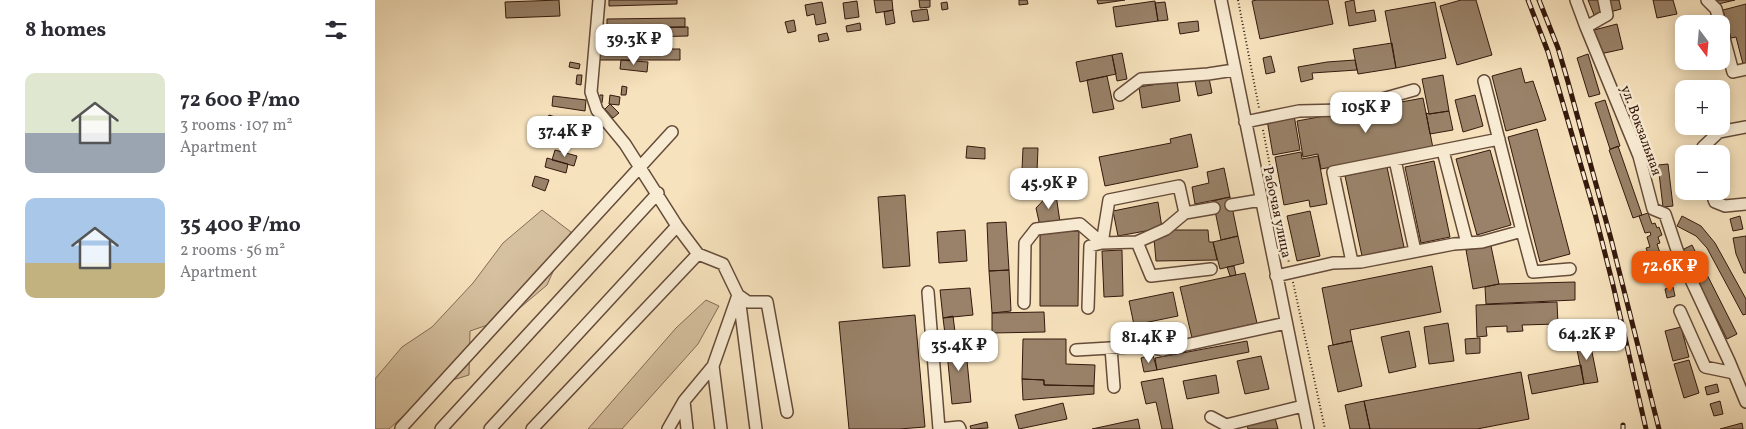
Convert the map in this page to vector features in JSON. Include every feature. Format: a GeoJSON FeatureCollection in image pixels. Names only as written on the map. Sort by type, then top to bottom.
{"type":"FeatureCollection","features":[{"type":"Feature","properties":{"kind":"street"},"geometry":{"type":"LineString","coordinates":[[599,0],[591,92],[597,110],[625,144],[658,192],[677,226],[698,254],[723,264],[738,295],[756,429]]}},
{"type":"Feature","properties":{"kind":"street","name":"Рабочая улица"},"geometry":{"type":"LineString","coordinates":[[1221,0],[1308,429]]}},
{"type":"Feature","properties":{"kind":"street"},"geometry":{"type":"LineString","coordinates":[[1576,0],[1586,27],[1607,15],[1604,0]]}},
{"type":"Feature","properties":{"kind":"street"},"geometry":{"type":"LineString","coordinates":[[1707,0],[1716,9],[1718,15]]}},
{"type":"Feature","properties":{"kind":"street","name":"ул. Вокзальная"},"geometry":{"type":"LineString","coordinates":[[1586,27],[1639,156],[1653,209],[1665,214],[1677,250],[1746,402]]}},
{"type":"Feature","properties":{"kind":"street"},"geometry":{"type":"LineString","coordinates":[[1730,61],[1733,72],[1746,69]]}},
{"type":"Feature","properties":{"kind":"street"},"geometry":{"type":"LineString","coordinates":[[1120,95],[1141,79],[1234,70]]}},
{"type":"Feature","properties":{"kind":"street"},"geometry":{"type":"LineString","coordinates":[[1484,81],[1533,272],[1569,269]]}},
{"type":"Feature","properties":{"kind":"street"},"geometry":{"type":"LineString","coordinates":[[1245,122],[1299,111],[1343,110],[1414,90]]}},
{"type":"Feature","properties":{"kind":"street"},"geometry":{"type":"LineString","coordinates":[[1705,145],[1719,132],[1746,127]]}},
{"type":"Feature","properties":{"kind":"street"},"geometry":{"type":"LineString","coordinates":[[401,428],[672,132]]}},
{"type":"Feature","properties":{"kind":"street"},"geometry":{"type":"LineString","coordinates":[[1352,262],[1333,172],[1499,139]]}},
{"type":"Feature","properties":{"kind":"street"},"geometry":{"type":"LineString","coordinates":[[1443,151],[1467,243]]}},
{"type":"Feature","properties":{"kind":"street"},"geometry":{"type":"LineString","coordinates":[[1395,160],[1415,251]]}},
{"type":"Feature","properties":{"kind":"street"},"geometry":{"type":"LineString","coordinates":[[1102,243],[1109,200],[1179,186],[1185,213]]}},
{"type":"Feature","properties":{"kind":"street"},"geometry":{"type":"LineString","coordinates":[[441,429],[658,192]]}},
{"type":"Feature","properties":{"kind":"street"},"geometry":{"type":"LineString","coordinates":[[1231,205],[1261,200]]}},
{"type":"Feature","properties":{"kind":"street"},"geometry":{"type":"LineString","coordinates":[[1714,200],[1725,206],[1746,204]]}},
{"type":"Feature","properties":{"kind":"street"},"geometry":{"type":"LineString","coordinates":[[1088,308],[1090,246],[1102,243],[1137,242],[1166,229],[1185,213],[1214,208]]}},
{"type":"Feature","properties":{"kind":"street"},"geometry":{"type":"LineString","coordinates":[[1024,303],[1025,243],[1035,229],[1080,224],[1102,243]]}},
{"type":"Feature","properties":{"kind":"street"},"geometry":{"type":"LineString","coordinates":[[490,429],[677,226]]}},
{"type":"Feature","properties":{"kind":"street"},"geometry":{"type":"LineString","coordinates":[[1276,276],[1333,263],[1352,262],[1482,242],[1522,231]]}},
{"type":"Feature","properties":{"kind":"street"},"geometry":{"type":"LineString","coordinates":[[1137,242],[1151,276],[1211,269]]}},
{"type":"Feature","properties":{"kind":"street"},"geometry":{"type":"LineString","coordinates":[[532,429],[698,254]]}},
{"type":"Feature","properties":{"kind":"street"},"geometry":{"type":"LineString","coordinates":[[928,292],[939,429],[959,427],[960,429]]}},
{"type":"Feature","properties":{"kind":"street"},"geometry":{"type":"LineString","coordinates":[[668,429],[675,413],[713,366],[738,295]]}},
{"type":"Feature","properties":{"kind":"street"},"geometry":{"type":"LineString","coordinates":[[738,295],[748,302],[767,302],[787,412]]}},
{"type":"Feature","properties":{"kind":"street"},"geometry":{"type":"LineString","coordinates":[[1680,311],[1705,367],[1734,373]]}},
{"type":"Feature","properties":{"kind":"street"},"geometry":{"type":"LineString","coordinates":[[1076,350],[1144,346],[1163,350],[1286,324]]}},
{"type":"Feature","properties":{"kind":"street"},"geometry":{"type":"LineString","coordinates":[[1111,348],[1115,387]]}},
{"type":"Feature","properties":{"kind":"street"},"geometry":{"type":"LineString","coordinates":[[713,366],[721,429]]}},
{"type":"Feature","properties":{"kind":"street"},"geometry":{"type":"LineString","coordinates":[[684,401],[687,429]]}},
{"type":"Feature","properties":{"kind":"street"},"geometry":{"type":"LineString","coordinates":[[1211,418],[1226,425],[1303,406]]}},
{"type":"Feature","properties":{"kind":"path"},"geometry":{"type":"LineString","coordinates":[[1238,0],[1291,272],[1325,429]]}},
{"type":"Feature","properties":{"kind":"shaded area"},"geometry":{"type":"Polygon","coordinates":[[[542,210],[571,232],[547,285],[508,318],[470,331],[469,375],[446,382],[425,396],[389,429],[375,429],[375,379],[402,347],[432,327],[473,283],[503,243],[542,210]]]}},
{"type":"Feature","properties":{"kind":"shaded area"},"geometry":{"type":"Polygon","coordinates":[[[706,300],[719,306],[698,344],[622,429],[588,429],[676,328],[706,300]]]}},
{"type":"Feature","properties":{"kind":"building"},"geometry":{"type":"Polygon","coordinates":[[[559,0],[560,16],[506,18],[505,2],[559,0]]]}},
{"type":"Feature","properties":{"kind":"building"},"geometry":{"type":"Polygon","coordinates":[[[609,0],[677,0],[677,4],[609,6],[609,0]]]}},
{"type":"Feature","properties":{"kind":"building"},"geometry":{"type":"Polygon","coordinates":[[[874,0],[892,0],[893,10],[876,13],[874,0]]]}},
{"type":"Feature","properties":{"kind":"building"},"geometry":{"type":"Polygon","coordinates":[[[919,0],[930,0],[930,7],[920,8],[919,0]]]}},
{"type":"Feature","properties":{"kind":"building"},"geometry":{"type":"Polygon","coordinates":[[[1019,0],[1027,0],[1028,4],[1019,5],[1019,0]]]}},
{"type":"Feature","properties":{"kind":"building"},"geometry":{"type":"Polygon","coordinates":[[[1097,0],[1125,0],[1098,4],[1097,0]]]}},
{"type":"Feature","properties":{"kind":"building"},"geometry":{"type":"Polygon","coordinates":[[[1328,0],[1333,24],[1260,39],[1252,1],[1328,0]]]}},
{"type":"Feature","properties":{"kind":"building"},"geometry":{"type":"Polygon","coordinates":[[[1354,0],[1356,13],[1374,10],[1376,21],[1349,26],[1345,2],[1354,0]]]}},
{"type":"Feature","properties":{"kind":"building"},"geometry":{"type":"Polygon","coordinates":[[[1461,0],[1476,0],[1492,55],[1457,65],[1440,6],[1461,0]]]}},
{"type":"Feature","properties":{"kind":"building"},"geometry":{"type":"Polygon","coordinates":[[[1588,0],[1599,0],[1603,11],[1594,15],[1588,0]]]}},
{"type":"Feature","properties":{"kind":"building"},"geometry":{"type":"Polygon","coordinates":[[[1607,0],[1619,0],[1621,9],[1610,12],[1607,0]]]}},
{"type":"Feature","properties":{"kind":"building"},"geometry":{"type":"Polygon","coordinates":[[[1653,0],[1673,0],[1677,14],[1657,18],[1653,0]]]}},
{"type":"Feature","properties":{"kind":"building"},"geometry":{"type":"Polygon","coordinates":[[[1713,0],[1735,0],[1714,5],[1713,0]]]}},
{"type":"Feature","properties":{"kind":"building"},"geometry":{"type":"Polygon","coordinates":[[[857,1],[859,17],[845,19],[843,3],[857,1]]]}},
{"type":"Feature","properties":{"kind":"building"},"geometry":{"type":"Polygon","coordinates":[[[1155,1],[1158,21],[1116,27],[1113,7],[1155,1]]]}},
{"type":"Feature","properties":{"kind":"building"},"geometry":{"type":"Polygon","coordinates":[[[822,2],[826,23],[816,25],[814,14],[807,16],[805,5],[822,2]]]}},
{"type":"Feature","properties":{"kind":"building"},"geometry":{"type":"Polygon","coordinates":[[[947,2],[948,9],[942,10],[941,3],[947,2]]]}},
{"type":"Feature","properties":{"kind":"building"},"geometry":{"type":"Polygon","coordinates":[[[1165,2],[1168,20],[1158,21],[1155,3],[1165,2]]]}},
{"type":"Feature","properties":{"kind":"building"},"geometry":{"type":"Polygon","coordinates":[[[1435,2],[1446,58],[1396,68],[1385,11],[1435,2]]]}},
{"type":"Feature","properties":{"kind":"building"},"geometry":{"type":"Polygon","coordinates":[[[1746,4],[1746,63],[1743,64],[1736,37],[1731,38],[1730,15],[1724,15],[1723,10],[1746,4]]]}},
{"type":"Feature","properties":{"kind":"building"},"geometry":{"type":"Polygon","coordinates":[[[927,9],[929,20],[913,22],[911,11],[927,9]]]}},
{"type":"Feature","properties":{"kind":"building"},"geometry":{"type":"Polygon","coordinates":[[[893,10],[895,23],[886,25],[884,12],[893,10]]]}},
{"type":"Feature","properties":{"kind":"building"},"geometry":{"type":"Polygon","coordinates":[[[685,18],[685,27],[607,28],[607,19],[685,18]]]}},
{"type":"Feature","properties":{"kind":"building"},"geometry":{"type":"Polygon","coordinates":[[[794,20],[796,31],[788,33],[785,22],[794,20]]]}},
{"type":"Feature","properties":{"kind":"building"},"geometry":{"type":"Polygon","coordinates":[[[1198,21],[1199,31],[1180,34],[1178,23],[1198,21]]]}},
{"type":"Feature","properties":{"kind":"building"},"geometry":{"type":"Polygon","coordinates":[[[860,23],[861,30],[847,32],[846,26],[860,23]]]}},
{"type":"Feature","properties":{"kind":"building"},"geometry":{"type":"Polygon","coordinates":[[[1617,24],[1623,49],[1600,54],[1594,30],[1617,24]]]}},
{"type":"Feature","properties":{"kind":"building"},"geometry":{"type":"Polygon","coordinates":[[[688,27],[688,36],[602,38],[602,28],[688,27]]]}},
{"type":"Feature","properties":{"kind":"building"},"geometry":{"type":"Polygon","coordinates":[[[827,33],[829,40],[819,42],[818,35],[827,33]]]}},
{"type":"Feature","properties":{"kind":"building"},"geometry":{"type":"Polygon","coordinates":[[[1392,43],[1396,68],[1358,74],[1353,49],[1392,43]]]}},
{"type":"Feature","properties":{"kind":"building"},"geometry":{"type":"Polygon","coordinates":[[[600,49],[680,49],[680,60],[600,60],[600,49]]]}},
{"type":"Feature","properties":{"kind":"building"},"geometry":{"type":"Polygon","coordinates":[[[1122,53],[1127,79],[1117,81],[1112,55],[1122,53]]]}},
{"type":"Feature","properties":{"kind":"building"},"geometry":{"type":"Polygon","coordinates":[[[1588,54],[1600,94],[1589,97],[1577,58],[1588,54]]]}},
{"type":"Feature","properties":{"kind":"building"},"geometry":{"type":"Polygon","coordinates":[[[1112,55],[1116,74],[1080,82],[1076,62],[1112,55]]]}},
{"type":"Feature","properties":{"kind":"building"},"geometry":{"type":"Polygon","coordinates":[[[1271,56],[1275,72],[1266,74],[1263,58],[1271,56]]]}},
{"type":"Feature","properties":{"kind":"building"},"geometry":{"type":"Polygon","coordinates":[[[621,60],[648,62],[647,72],[620,69],[621,60]]]}},
{"type":"Feature","properties":{"kind":"building"},"geometry":{"type":"Polygon","coordinates":[[[1355,60],[1357,70],[1312,73],[1313,79],[1301,82],[1298,67],[1355,60]]]}},
{"type":"Feature","properties":{"kind":"building"},"geometry":{"type":"Polygon","coordinates":[[[570,62],[580,64],[579,69],[569,67],[570,62]]]}},
{"type":"Feature","properties":{"kind":"building"},"geometry":{"type":"Polygon","coordinates":[[[1521,68],[1525,83],[1533,81],[1546,120],[1506,131],[1492,76],[1521,68]]]}},
{"type":"Feature","properties":{"kind":"building"},"geometry":{"type":"Polygon","coordinates":[[[577,75],[582,75],[581,85],[576,84],[577,75]]]}},
{"type":"Feature","properties":{"kind":"building"},"geometry":{"type":"Polygon","coordinates":[[[1443,75],[1449,111],[1429,114],[1422,79],[1443,75]]]}},
{"type":"Feature","properties":{"kind":"building"},"geometry":{"type":"Polygon","coordinates":[[[1107,76],[1114,109],[1093,113],[1087,80],[1107,76]]]}},
{"type":"Feature","properties":{"kind":"building"},"geometry":{"type":"Polygon","coordinates":[[[1209,78],[1212,93],[1198,96],[1195,81],[1209,78]]]}},
{"type":"Feature","properties":{"kind":"building"},"geometry":{"type":"Polygon","coordinates":[[[1177,81],[1180,101],[1142,108],[1139,87],[1177,81]]]}},
{"type":"Feature","properties":{"kind":"building"},"geometry":{"type":"Polygon","coordinates":[[[622,86],[627,87],[626,95],[621,95],[622,86]]]}},
{"type":"Feature","properties":{"kind":"building"},"geometry":{"type":"Polygon","coordinates":[[[600,95],[603,95],[602,103],[598,102],[600,95]]]}},
{"type":"Feature","properties":{"kind":"building"},"geometry":{"type":"Polygon","coordinates":[[[610,95],[620,97],[619,105],[609,104],[610,95]]]}},
{"type":"Feature","properties":{"kind":"building"},"geometry":{"type":"Polygon","coordinates":[[[1475,95],[1483,126],[1463,132],[1455,100],[1475,95]]]}},
{"type":"Feature","properties":{"kind":"building"},"geometry":{"type":"Polygon","coordinates":[[[553,96],[586,100],[585,111],[552,106],[553,96]]]}},
{"type":"Feature","properties":{"kind":"building"},"geometry":{"type":"Polygon","coordinates":[[[1423,98],[1433,148],[1321,169],[1318,154],[1303,157],[1297,121],[1423,98]]]}},
{"type":"Feature","properties":{"kind":"building"},"geometry":{"type":"Polygon","coordinates":[[[1605,100],[1620,146],[1610,149],[1595,103],[1605,100]]]}},
{"type":"Feature","properties":{"kind":"building"},"geometry":{"type":"Polygon","coordinates":[[[610,104],[619,113],[613,118],[605,109],[610,104]]]}},
{"type":"Feature","properties":{"kind":"building"},"geometry":{"type":"Polygon","coordinates":[[[1449,111],[1453,130],[1430,134],[1426,113],[1449,111]]]}},
{"type":"Feature","properties":{"kind":"building"},"geometry":{"type":"Polygon","coordinates":[[[549,115],[602,132],[599,141],[546,124],[549,115]]]}},
{"type":"Feature","properties":{"kind":"building"},"geometry":{"type":"Polygon","coordinates":[[[1294,115],[1300,150],[1273,155],[1267,120],[1294,115]]]}},
{"type":"Feature","properties":{"kind":"building"},"geometry":{"type":"Polygon","coordinates":[[[546,124],[588,138],[585,147],[543,134],[546,124]]]}},
{"type":"Feature","properties":{"kind":"building"},"geometry":{"type":"Polygon","coordinates":[[[1537,129],[1570,254],[1540,262],[1508,137],[1537,129]]]}},
{"type":"Feature","properties":{"kind":"building"},"geometry":{"type":"Polygon","coordinates":[[[1191,134],[1198,167],[1105,186],[1099,157],[1171,143],[1170,139],[1191,134]]]}},
{"type":"Feature","properties":{"kind":"building"},"geometry":{"type":"Polygon","coordinates":[[[967,146],[985,148],[985,159],[966,158],[967,146]]]}},
{"type":"Feature","properties":{"kind":"building"},"geometry":{"type":"Polygon","coordinates":[[[1618,146],[1642,215],[1633,218],[1609,150],[1618,146]]]}},
{"type":"Feature","properties":{"kind":"building"},"geometry":{"type":"Polygon","coordinates":[[[1023,148],[1038,148],[1037,171],[1022,170],[1023,148]]]}},
{"type":"Feature","properties":{"kind":"building"},"geometry":{"type":"Polygon","coordinates":[[[555,150],[577,156],[574,166],[552,160],[555,150]]]}},
{"type":"Feature","properties":{"kind":"building"},"geometry":{"type":"Polygon","coordinates":[[[1490,150],[1511,225],[1477,235],[1456,159],[1490,150]]]}},
{"type":"Feature","properties":{"kind":"building"},"geometry":{"type":"Polygon","coordinates":[[[1301,152],[1302,159],[1318,156],[1327,204],[1310,207],[1309,200],[1284,205],[1275,157],[1301,152]]]}},
{"type":"Feature","properties":{"kind":"building"},"geometry":{"type":"Polygon","coordinates":[[[547,158],[568,164],[566,173],[545,167],[547,158]]]}},
{"type":"Feature","properties":{"kind":"building"},"geometry":{"type":"Polygon","coordinates":[[[1434,161],[1450,237],[1421,243],[1405,167],[1434,161]]]}},
{"type":"Feature","properties":{"kind":"building"},"geometry":{"type":"Polygon","coordinates":[[[1668,164],[1673,206],[1663,207],[1658,165],[1668,164]]]}},
{"type":"Feature","properties":{"kind":"building"},"geometry":{"type":"Polygon","coordinates":[[[1387,167],[1404,247],[1362,256],[1345,176],[1387,167]]]}},
{"type":"Feature","properties":{"kind":"building"},"geometry":{"type":"Polygon","coordinates":[[[1224,168],[1230,197],[1195,204],[1192,187],[1209,183],[1207,172],[1224,168]]]}},
{"type":"Feature","properties":{"kind":"building"},"geometry":{"type":"Polygon","coordinates":[[[535,176],[549,180],[545,191],[532,186],[535,176]]]}},
{"type":"Feature","properties":{"kind":"building"},"geometry":{"type":"Polygon","coordinates":[[[1055,188],[1060,222],[1040,226],[1036,208],[1055,188]]]}},
{"type":"Feature","properties":{"kind":"building"},"geometry":{"type":"Polygon","coordinates":[[[905,195],[910,266],[883,268],[878,197],[905,195]]]}},
{"type":"Feature","properties":{"kind":"building"},"geometry":{"type":"Polygon","coordinates":[[[1230,197],[1238,236],[1221,240],[1213,201],[1230,197]]]}},
{"type":"Feature","properties":{"kind":"building"},"geometry":{"type":"Polygon","coordinates":[[[1158,202],[1162,228],[1118,236],[1113,211],[1158,202]]]}},
{"type":"Feature","properties":{"kind":"building"},"geometry":{"type":"Polygon","coordinates":[[[1310,211],[1320,256],[1297,261],[1287,216],[1310,211]]]}},
{"type":"Feature","properties":{"kind":"building"},"geometry":{"type":"Polygon","coordinates":[[[1648,213],[1652,224],[1655,223],[1657,228],[1659,227],[1662,235],[1658,237],[1660,243],[1657,244],[1661,256],[1650,259],[1646,248],[1650,247],[1647,237],[1651,235],[1650,232],[1645,233],[1639,216],[1648,213]]]}},
{"type":"Feature","properties":{"kind":"building"},"geometry":{"type":"Polygon","coordinates":[[[1682,216],[1701,226],[1715,243],[1746,299],[1746,314],[1743,315],[1707,248],[1696,236],[1677,226],[1682,216]]]}},
{"type":"Feature","properties":{"kind":"building"},"geometry":{"type":"Polygon","coordinates":[[[1740,216],[1743,229],[1733,231],[1730,219],[1740,216]]]}},
{"type":"Feature","properties":{"kind":"building"},"geometry":{"type":"Polygon","coordinates":[[[1006,222],[1009,270],[989,271],[987,223],[1006,222]]]}},
{"type":"Feature","properties":{"kind":"building"},"geometry":{"type":"Polygon","coordinates":[[[965,230],[967,261],[939,263],[937,232],[965,230]]]}},
{"type":"Feature","properties":{"kind":"building"},"geometry":{"type":"Polygon","coordinates":[[[1174,230],[1208,230],[1209,242],[1213,242],[1217,260],[1156,261],[1154,238],[1174,230]]]}},
{"type":"Feature","properties":{"kind":"building"},"geometry":{"type":"Polygon","coordinates":[[[1040,231],[1079,231],[1078,306],[1040,306],[1040,231]]]}},
{"type":"Feature","properties":{"kind":"building"},"geometry":{"type":"Polygon","coordinates":[[[1238,236],[1244,263],[1220,269],[1213,242],[1238,236]]]}},
{"type":"Feature","properties":{"kind":"building"},"geometry":{"type":"Polygon","coordinates":[[[1746,236],[1746,273],[1744,273],[1736,254],[1733,238],[1746,236]]]}},
{"type":"Feature","properties":{"kind":"building"},"geometry":{"type":"Polygon","coordinates":[[[1692,245],[1737,334],[1727,339],[1682,250],[1692,245]]]}},
{"type":"Feature","properties":{"kind":"building"},"geometry":{"type":"Polygon","coordinates":[[[1491,246],[1499,284],[1473,289],[1466,250],[1491,246]]]}},
{"type":"Feature","properties":{"kind":"building"},"geometry":{"type":"Polygon","coordinates":[[[1122,250],[1123,296],[1104,297],[1102,251],[1122,250]]]}},
{"type":"Feature","properties":{"kind":"building"},"geometry":{"type":"Polygon","coordinates":[[[1234,266],[1236,275],[1230,276],[1227,267],[1234,266]]]}},
{"type":"Feature","properties":{"kind":"building"},"geometry":{"type":"Polygon","coordinates":[[[1432,266],[1441,312],[1350,330],[1352,341],[1333,345],[1322,288],[1432,266]]]}},
{"type":"Feature","properties":{"kind":"building"},"geometry":{"type":"Polygon","coordinates":[[[1009,270],[1011,311],[992,313],[989,271],[1009,270]]]}},
{"type":"Feature","properties":{"kind":"building"},"geometry":{"type":"Polygon","coordinates":[[[1245,273],[1257,323],[1192,338],[1180,287],[1245,273]]]}},
{"type":"Feature","properties":{"kind":"building"},"geometry":{"type":"Polygon","coordinates":[[[1575,282],[1575,300],[1486,304],[1485,287],[1499,284],[1575,282]]]}},
{"type":"Feature","properties":{"kind":"building"},"geometry":{"type":"Polygon","coordinates":[[[1673,287],[1675,296],[1667,298],[1665,289],[1673,287]]]}},
{"type":"Feature","properties":{"kind":"building"},"geometry":{"type":"Polygon","coordinates":[[[970,288],[973,315],[943,318],[940,290],[970,288]]]}},
{"type":"Feature","properties":{"kind":"building"},"geometry":{"type":"Polygon","coordinates":[[[1173,292],[1178,316],[1134,325],[1129,301],[1173,292]]]}},
{"type":"Feature","properties":{"kind":"building"},"geometry":{"type":"Polygon","coordinates":[[[1557,302],[1558,324],[1522,325],[1523,331],[1507,332],[1507,326],[1486,327],[1487,336],[1477,337],[1476,305],[1557,302]]]}},
{"type":"Feature","properties":{"kind":"building"},"geometry":{"type":"Polygon","coordinates":[[[1044,312],[1045,332],[992,333],[992,313],[1044,312]]]}},
{"type":"Feature","properties":{"kind":"building"},"geometry":{"type":"Polygon","coordinates":[[[915,315],[925,427],[849,429],[839,322],[915,315]]]}},
{"type":"Feature","properties":{"kind":"building"},"geometry":{"type":"Polygon","coordinates":[[[953,316],[956,340],[946,342],[943,318],[953,316]]]}},
{"type":"Feature","properties":{"kind":"building"},"geometry":{"type":"Polygon","coordinates":[[[1448,323],[1454,361],[1429,364],[1424,327],[1448,323]]]}},
{"type":"Feature","properties":{"kind":"building"},"geometry":{"type":"Polygon","coordinates":[[[1681,327],[1689,357],[1673,361],[1665,331],[1681,327]]]}},
{"type":"Feature","properties":{"kind":"building"},"geometry":{"type":"Polygon","coordinates":[[[1409,331],[1416,367],[1389,373],[1381,337],[1409,331]]]}},
{"type":"Feature","properties":{"kind":"building"},"geometry":{"type":"Polygon","coordinates":[[[1589,337],[1598,382],[1584,384],[1575,340],[1589,337]]]}},
{"type":"Feature","properties":{"kind":"building"},"geometry":{"type":"Polygon","coordinates":[[[1480,338],[1480,353],[1466,354],[1465,339],[1480,338]]]}},
{"type":"Feature","properties":{"kind":"building"},"geometry":{"type":"Polygon","coordinates":[[[1023,339],[1066,339],[1066,364],[1095,365],[1094,386],[1044,385],[1044,380],[1022,379],[1023,339]]]}},
{"type":"Feature","properties":{"kind":"building"},"geometry":{"type":"Polygon","coordinates":[[[965,340],[971,402],[952,404],[946,342],[965,340]]]}},
{"type":"Feature","properties":{"kind":"building"},"geometry":{"type":"Polygon","coordinates":[[[1247,341],[1249,352],[1157,370],[1155,358],[1247,341]]]}},
{"type":"Feature","properties":{"kind":"building"},"geometry":{"type":"Polygon","coordinates":[[[1352,341],[1362,386],[1338,392],[1328,346],[1352,341]]]}},
{"type":"Feature","properties":{"kind":"building"},"geometry":{"type":"Polygon","coordinates":[[[1153,355],[1157,370],[1144,372],[1141,358],[1153,355]]]}},
{"type":"Feature","properties":{"kind":"building"},"geometry":{"type":"Polygon","coordinates":[[[1261,356],[1269,389],[1245,394],[1237,361],[1261,356]]]}},
{"type":"Feature","properties":{"kind":"building"},"geometry":{"type":"Polygon","coordinates":[[[1689,360],[1699,393],[1684,398],[1674,364],[1689,360]]]}},
{"type":"Feature","properties":{"kind":"building"},"geometry":{"type":"Polygon","coordinates":[[[1581,365],[1584,384],[1532,394],[1528,375],[1581,365]]]}},
{"type":"Feature","properties":{"kind":"building"},"geometry":{"type":"Polygon","coordinates":[[[1521,372],[1529,419],[1477,429],[1370,429],[1364,401],[1521,372]]]}},
{"type":"Feature","properties":{"kind":"building"},"geometry":{"type":"Polygon","coordinates":[[[1216,375],[1219,393],[1187,399],[1183,381],[1216,375]]]}},
{"type":"Feature","properties":{"kind":"building"},"geometry":{"type":"Polygon","coordinates":[[[1163,378],[1173,429],[1162,429],[1156,402],[1146,404],[1141,382],[1163,378]]]}},
{"type":"Feature","properties":{"kind":"building"},"geometry":{"type":"Polygon","coordinates":[[[1022,379],[1044,380],[1044,385],[1094,386],[1094,394],[1023,400],[1022,379]]]}},
{"type":"Feature","properties":{"kind":"building"},"geometry":{"type":"Polygon","coordinates":[[[1717,384],[1719,392],[1707,395],[1705,387],[1717,384]]]}},
{"type":"Feature","properties":{"kind":"building"},"geometry":{"type":"Polygon","coordinates":[[[1364,401],[1370,429],[1350,429],[1345,405],[1364,401]]]}},
{"type":"Feature","properties":{"kind":"building"},"geometry":{"type":"Polygon","coordinates":[[[1720,401],[1723,414],[1714,416],[1710,404],[1720,401]]]}},
{"type":"Feature","properties":{"kind":"building"},"geometry":{"type":"Polygon","coordinates":[[[1063,403],[1067,419],[1019,429],[1015,415],[1063,403]]]}},
{"type":"Feature","properties":{"kind":"building"},"geometry":{"type":"Polygon","coordinates":[[[1275,418],[1278,429],[1248,429],[1247,425],[1275,418]]]}},
{"type":"Feature","properties":{"kind":"building"},"geometry":{"type":"Polygon","coordinates":[[[1138,419],[1140,429],[1092,429],[1138,419]]]}},
{"type":"Feature","properties":{"kind":"building"},"geometry":{"type":"Polygon","coordinates":[[[987,422],[988,428],[971,429],[970,426],[987,422]]]}},
{"type":"Feature","properties":{"kind":"building"},"geometry":{"type":"Polygon","coordinates":[[[1742,423],[1743,429],[1720,429],[1742,423]]]}},
{"type":"Feature","properties":{"kind":"railway"},"geometry":{"type":"LineString","coordinates":[[1528,0],[1548,52],[1595,214],[1646,429]]}},
{"type":"Feature","properties":{"kind":"railway"},"geometry":{"type":"LineString","coordinates":[[1539,0],[1558,48],[1568,82],[1611,239],[1659,429]]}}]}
